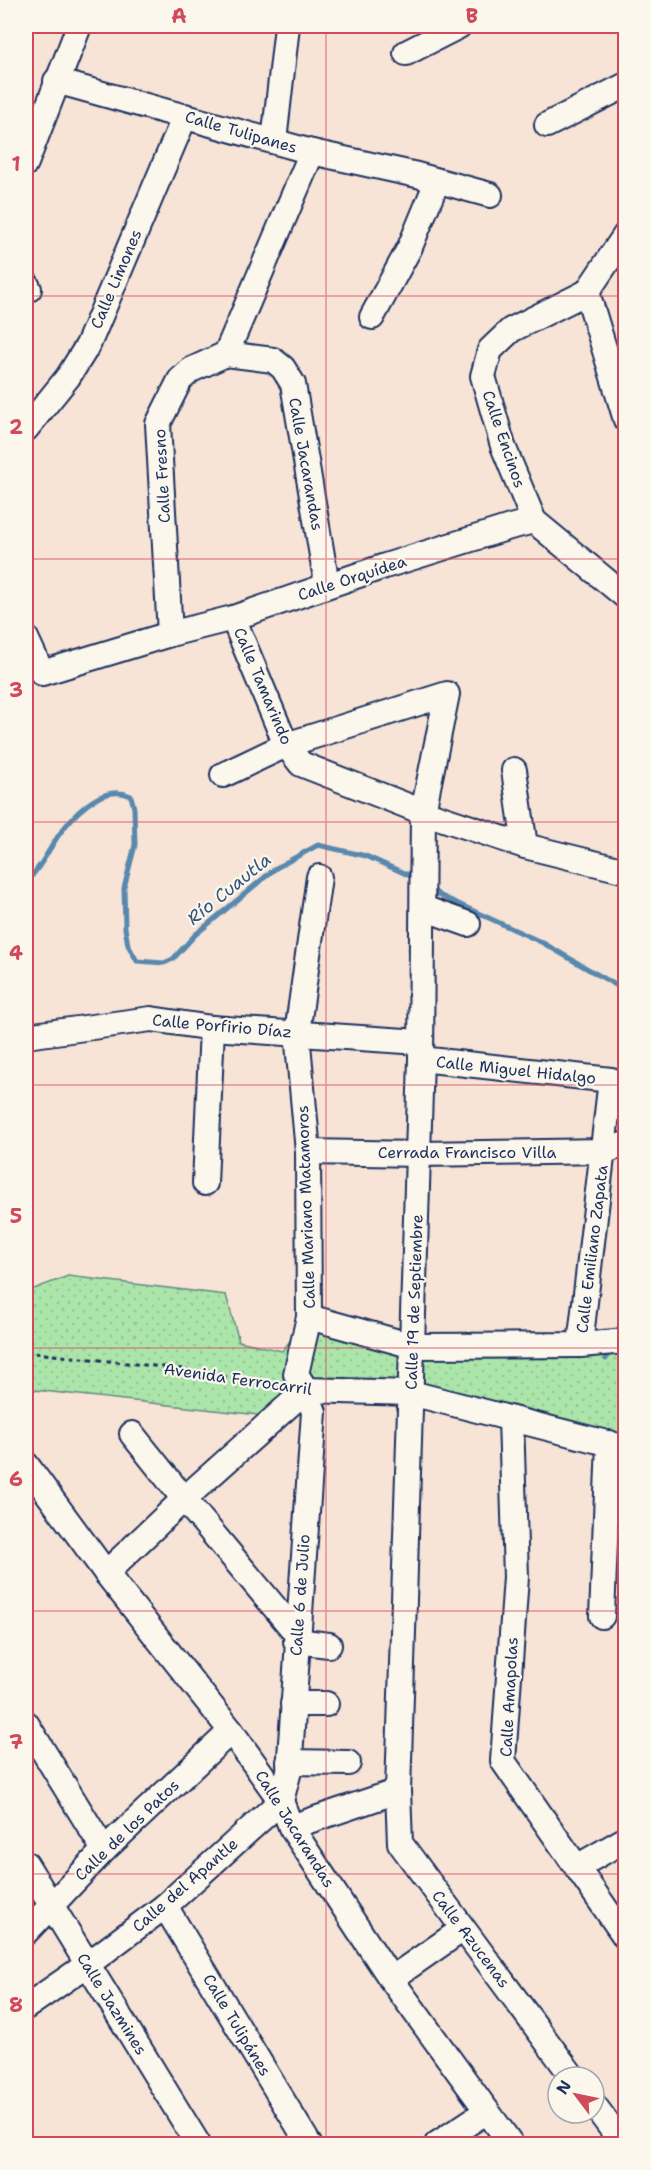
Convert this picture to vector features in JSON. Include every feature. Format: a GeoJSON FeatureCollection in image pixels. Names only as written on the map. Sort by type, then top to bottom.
{"type":"FeatureCollection","features":[{"type":"Feature","properties":{"kind":"street"},"geometry":{"type":"LineString","coordinates":[[26,163],[79,26]]}},
{"type":"Feature","properties":{"kind":"street"},"geometry":{"type":"LineString","coordinates":[[274,141],[287,26]]}},
{"type":"Feature","properties":{"kind":"street"},"geometry":{"type":"LineString","coordinates":[[406,53],[459,26]]}},
{"type":"Feature","properties":{"kind":"street","name":"Calle Tulipanes"},"geometry":{"type":"LineString","coordinates":[[56,81],[312,152],[490,195]]}},
{"type":"Feature","properties":{"kind":"street"},"geometry":{"type":"LineString","coordinates":[[547,125],[626,85]]}},
{"type":"Feature","properties":{"kind":"street","name":"Calle Limones"},"geometry":{"type":"LineString","coordinates":[[26,429],[68,377],[88,345],[185,116]]}},
{"type":"Feature","properties":{"kind":"street"},"geometry":{"type":"LineString","coordinates":[[226,354],[312,152]]}},
{"type":"Feature","properties":{"kind":"street"},"geometry":{"type":"LineString","coordinates":[[372,318],[410,247],[436,184],[427,178]]}},
{"type":"Feature","properties":{"kind":"street","name":"Calle Encinos"},"geometry":{"type":"LineString","coordinates":[[626,234],[587,292],[511,330],[490,350],[483,376],[503,446],[534,521],[626,597]]}},
{"type":"Feature","properties":{"kind":"street"},"geometry":{"type":"LineString","coordinates":[[587,292],[626,420]]}},
{"type":"Feature","properties":{"kind":"street","name":"Calle Jacarandas"},"geometry":{"type":"LineString","coordinates":[[226,354],[273,360],[284,368],[292,384],[327,585]]}},
{"type":"Feature","properties":{"kind":"street","name":"Calle Fresno"},"geometry":{"type":"LineString","coordinates":[[170,634],[158,424],[180,380],[191,370],[226,354]]}},
{"type":"Feature","properties":{"kind":"street","name":"Calle Orquídea"},"geometry":{"type":"LineString","coordinates":[[170,634],[233,618],[327,585],[534,521]]}},
{"type":"Feature","properties":{"kind":"street","name":"Calle Tamarindo"},"geometry":{"type":"LineString","coordinates":[[233,618],[286,745],[301,764],[423,812],[525,846],[626,871]]}},
{"type":"Feature","properties":{"kind":"street"},"geometry":{"type":"LineString","coordinates":[[26,638],[42,673],[170,634]]}},
{"type":"Feature","properties":{"kind":"street","name":"Calle 19 de Septiembre"},"geometry":{"type":"LineString","coordinates":[[286,745],[447,694],[423,812],[418,1154],[398,1791]]}},
{"type":"Feature","properties":{"kind":"street"},"geometry":{"type":"LineString","coordinates":[[223,775],[286,745]]}},
{"type":"Feature","properties":{"kind":"street"},"geometry":{"type":"LineString","coordinates":[[514,770],[525,846]]}},
{"type":"Feature","properties":{"kind":"street","name":"Calle Mariano Matamoros"},"geometry":{"type":"LineString","coordinates":[[306,1390],[296,1374],[309,1317],[308,1152],[297,1033],[319,877]]}},
{"type":"Feature","properties":{"kind":"street"},"geometry":{"type":"LineString","coordinates":[[423,909],[468,924]]}},
{"type":"Feature","properties":{"kind":"street","name":"Calle Porfirio Díaz"},"geometry":{"type":"LineString","coordinates":[[26,1036],[151,1018],[212,1028],[297,1033],[420,1050]]}},
{"type":"Feature","properties":{"kind":"street"},"geometry":{"type":"LineString","coordinates":[[205,1183],[212,1028]]}},
{"type":"Feature","properties":{"kind":"street","name":"Calle Miguel Hidalgo"},"geometry":{"type":"LineString","coordinates":[[420,1050],[611,1080]]}},
{"type":"Feature","properties":{"kind":"street","name":"Calle Emiliano Zapata"},"geometry":{"type":"LineString","coordinates":[[580,1345],[615,1147],[611,1080]]}},
{"type":"Feature","properties":{"kind":"street","name":"Cerrada Francisco Villa"},"geometry":{"type":"LineString","coordinates":[[308,1152],[418,1154],[615,1147]]}},
{"type":"Feature","properties":{"kind":"street"},"geometry":{"type":"LineString","coordinates":[[309,1317],[413,1346],[580,1345],[626,1341]]}},
{"type":"Feature","properties":{"kind":"street"},"geometry":{"type":"LineString","coordinates":[[106,1573],[184,1499],[306,1390]]}},
{"type":"Feature","properties":{"kind":"street","name":"Avenida Ferrocarril"},"geometry":{"type":"LineString","coordinates":[[306,1390],[411,1393],[617,1445]]}},
{"type":"Feature","properties":{"kind":"street","name":"Calle 6 de Julio"},"geometry":{"type":"LineString","coordinates":[[281,1800],[289,1762],[296,1638],[314,1412],[306,1390]]}},
{"type":"Feature","properties":{"kind":"street","name":"Calle Amapolas"},"geometry":{"type":"LineString","coordinates":[[511,1419],[516,1577],[503,1761],[626,1938]]}},
{"type":"Feature","properties":{"kind":"street"},"geometry":{"type":"LineString","coordinates":[[132,1434],[296,1638],[329,1645]]}},
{"type":"Feature","properties":{"kind":"street"},"geometry":{"type":"LineString","coordinates":[[602,1616],[617,1445]]}},
{"type":"Feature","properties":{"kind":"street","name":"Calle Jacarandas"},"geometry":{"type":"LineString","coordinates":[[26,1464],[106,1573],[231,1731],[281,1800],[291,1827],[391,1979],[511,2145]]}},
{"type":"Feature","properties":{"kind":"street"},"geometry":{"type":"LineString","coordinates":[[293,1704],[326,1704]]}},
{"type":"Feature","properties":{"kind":"street"},"geometry":{"type":"LineString","coordinates":[[26,1723],[104,1850]]}},
{"type":"Feature","properties":{"kind":"street","name":"Calle de los Patos"},"geometry":{"type":"LineString","coordinates":[[26,1932],[104,1850],[231,1731]]}},
{"type":"Feature","properties":{"kind":"street"},"geometry":{"type":"LineString","coordinates":[[289,1762],[348,1763]]}},
{"type":"Feature","properties":{"kind":"street"},"geometry":{"type":"LineString","coordinates":[[291,1827],[398,1791]]}},
{"type":"Feature","properties":{"kind":"street","name":"Calle Azucenas"},"geometry":{"type":"LineString","coordinates":[[398,1791],[400,1844],[564,2065]]}},
{"type":"Feature","properties":{"kind":"street","name":"Calle del Apantle"},"geometry":{"type":"LineString","coordinates":[[26,2007],[165,1906],[281,1800]]}},
{"type":"Feature","properties":{"kind":"street"},"geometry":{"type":"LineString","coordinates":[[577,1867],[626,1839]]}},
{"type":"Feature","properties":{"kind":"street","name":"Calle Jazmines"},"geometry":{"type":"LineString","coordinates":[[26,1864],[198,2145]]}},
{"type":"Feature","properties":{"kind":"street","name":"Calle Tulipánes"},"geometry":{"type":"LineString","coordinates":[[165,1906],[309,2145]]}},
{"type":"Feature","properties":{"kind":"street"},"geometry":{"type":"LineString","coordinates":[[391,1979],[463,1929]]}},
{"type":"Feature","properties":{"kind":"street"},"geometry":{"type":"LineString","coordinates":[[437,2145],[487,2111]]}},
{"type":"Feature","properties":{"kind":"street"},"geometry":{"type":"LineString","coordinates":[[606,2122],[623,2145]]}},
{"type":"Feature","properties":{"kind":"path","name":"Avenida Ferrocarril"},"geometry":{"type":"LineString","coordinates":[[26,1352],[182,1369],[306,1390]]}},
{"type":"Feature","properties":{"kind":"green space"},"geometry":{"type":"Polygon","coordinates":[[[68,1276],[226,1295],[239,1341],[282,1351],[309,1317],[413,1346],[625,1341],[625,1448],[511,1419],[306,1390],[276,1417],[26,1389],[26,1292],[68,1276]]]}},
{"type":"Feature","properties":{"kind":"waterway","name":"Río Cuautla"},"geometry":{"type":"LineString","coordinates":[[26,882],[77,813],[93,800],[112,793],[131,796],[134,808],[135,845],[124,888],[125,928],[128,945],[137,961],[164,963],[173,959],[195,935],[276,868],[318,845],[366,856],[415,878]]}},
{"type":"Feature","properties":{"kind":"waterway","name":"Río Cuautla"},"geometry":{"type":"LineString","coordinates":[[430,888],[439,895],[543,943],[626,991]]}},
{"type":"Feature","properties":{"kind":"waterway","name":"Río Cuautla"},"geometry":{"type":"LineString","coordinates":[[615,1334],[626,1317]]}},
{"type":"Feature","properties":{"kind":"waterway","name":"Río Cuautla"},"geometry":{"type":"LineString","coordinates":[[606,1359],[610,1348]]}}]}
